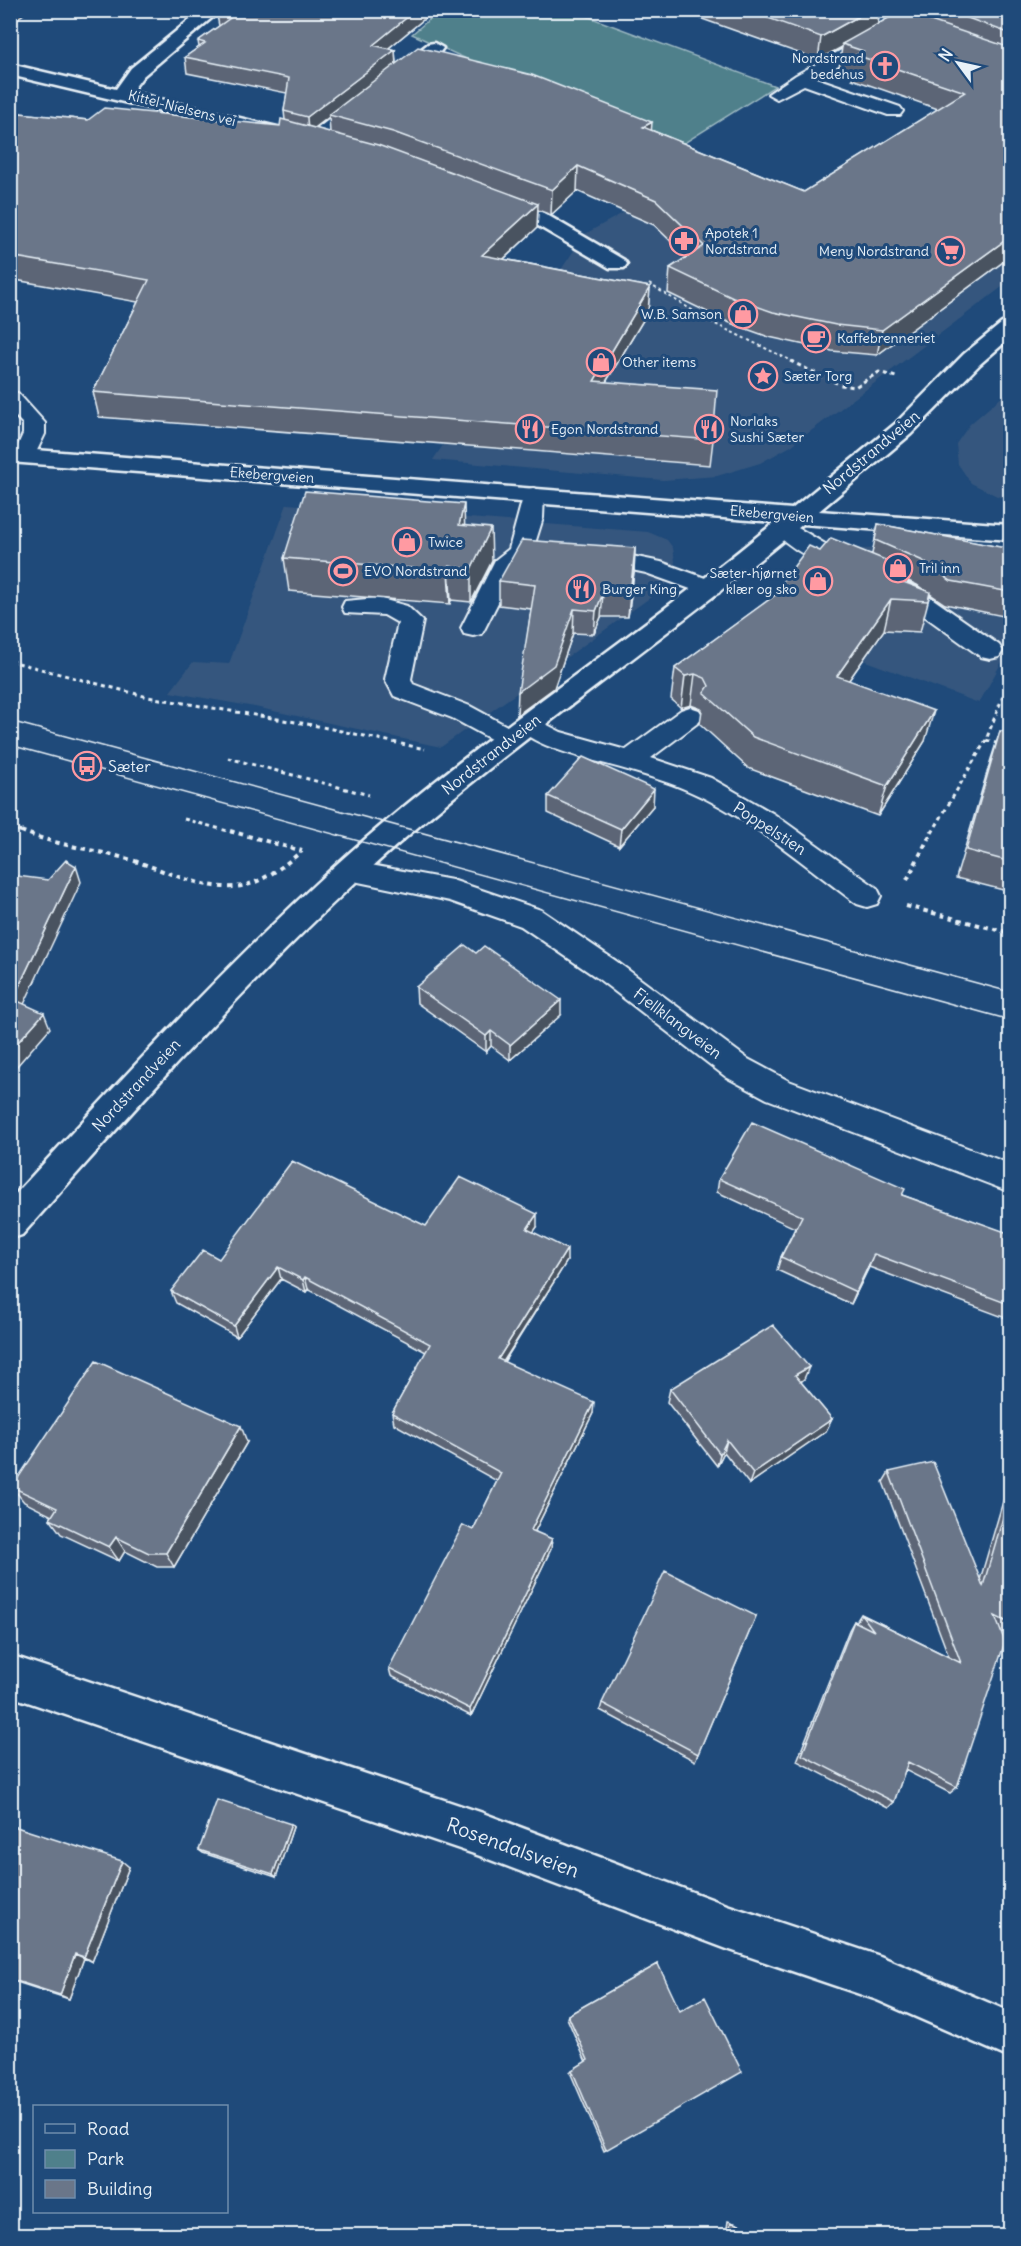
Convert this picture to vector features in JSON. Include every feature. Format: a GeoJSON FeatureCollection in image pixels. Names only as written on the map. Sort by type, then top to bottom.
{"type":"FeatureCollection","features":[{"type":"Feature","properties":{"kind":"main road"},"geometry":{"type":"LineString","coordinates":[[121,94],[137,72],[213,10]]}},
{"type":"Feature","properties":{"kind":"main road"},"geometry":{"type":"LineString","coordinates":[[869,17],[894,26]]}},
{"type":"Feature","properties":{"kind":"main road"},"geometry":{"type":"LineString","coordinates":[[312,142],[434,48]]}},
{"type":"Feature","properties":{"kind":"main road","name":"Kittel-Nielsens vei"},"geometry":{"type":"LineString","coordinates":[[10,69],[121,94],[335,148]]}},
{"type":"Feature","properties":{"kind":"main road"},"geometry":{"type":"LineString","coordinates":[[478,194],[535,216],[617,264]]}},
{"type":"Feature","properties":{"kind":"main road","name":"Nordstrandveien"},"geometry":{"type":"LineString","coordinates":[[10,1224],[81,1144],[222,995],[349,872],[518,731],[710,588],[903,429],[972,358],[1011,328]]}},
{"type":"Feature","properties":{"kind":"main road","name":"Ekebergveien"},"geometry":{"type":"LineString","coordinates":[[17,456],[533,495],[788,522],[1011,533]]}},
{"type":"Feature","properties":{"kind":"main road","name":"Rosendalsveien"},"geometry":{"type":"LineString","coordinates":[[10,1675],[480,1834],[727,1927],[880,1979],[1011,2035]]}},
{"type":"Feature","properties":{"kind":"lane"},"geometry":{"type":"LineString","coordinates":[[777,94],[894,26]]}},
{"type":"Feature","properties":{"kind":"lane"},"geometry":{"type":"LineString","coordinates":[[802,79],[894,111]]}},
{"type":"Feature","properties":{"kind":"lane"},"geometry":{"type":"LineString","coordinates":[[10,398],[34,423],[34,434],[17,456]]}},
{"type":"Feature","properties":{"kind":"lane"},"geometry":{"type":"LineString","coordinates":[[533,495],[547,548]]}},
{"type":"Feature","properties":{"kind":"lane"},"geometry":{"type":"LineString","coordinates":[[788,522],[813,549],[907,592],[990,651]]}},
{"type":"Feature","properties":{"kind":"lane"},"geometry":{"type":"LineString","coordinates":[[473,628],[507,560],[520,553],[547,548],[682,574],[710,588]]}},
{"type":"Feature","properties":{"kind":"lane","name":"Poppelstien"},"geometry":{"type":"LineString","coordinates":[[354,607],[375,605],[399,610],[411,621],[398,679],[403,690],[518,731],[629,760],[701,785],[764,821],[867,896]]}},
{"type":"Feature","properties":{"kind":"lane"},"geometry":{"type":"LineString","coordinates":[[629,760],[690,716]]}},
{"type":"Feature","properties":{"kind":"lane","name":"Fjellklangveien"},"geometry":{"type":"LineString","coordinates":[[349,872],[452,891],[531,918],[606,969],[737,1068],[778,1090],[1011,1178]]}},
{"type":"Feature","properties":{"kind":"path"},"geometry":{"type":"LineString","coordinates":[[617,264],[715,324],[841,385],[855,387],[879,372],[896,377]]}},
{"type":"Feature","properties":{"kind":"path"},"geometry":{"type":"LineString","coordinates":[[10,661],[148,697],[313,725],[433,751]]}},
{"type":"Feature","properties":{"kind":"path"},"geometry":{"type":"LineString","coordinates":[[920,854],[986,740],[1007,685]]}},
{"type":"Feature","properties":{"kind":"path"},"geometry":{"type":"LineString","coordinates":[[986,740],[1011,747]]}},
{"type":"Feature","properties":{"kind":"path"},"geometry":{"type":"LineString","coordinates":[[228,758],[376,797]]}},
{"type":"Feature","properties":{"kind":"path"},"geometry":{"type":"LineString","coordinates":[[184,819],[292,849]]}},
{"type":"Feature","properties":{"kind":"path"},"geometry":{"type":"LineString","coordinates":[[10,827],[27,835],[126,858],[196,883],[219,887],[250,885],[263,880],[282,869],[302,851]]}},
{"type":"Feature","properties":{"kind":"path"},"geometry":{"type":"LineString","coordinates":[[867,896],[1011,933]]}},
{"type":"Feature","properties":{"kind":"shaded area"},"geometry":{"type":"Polygon","coordinates":[[[1010,78],[1010,281],[791,446],[760,463],[717,476],[663,480],[433,460],[585,234],[706,167],[799,205],[1010,78]]]}},
{"type":"Feature","properties":{"kind":"shaded area"},"geometry":{"type":"Polygon","coordinates":[[[1010,390],[1010,500],[971,483],[958,464],[956,444],[970,424],[1010,390]]]}},
{"type":"Feature","properties":{"kind":"shaded area"},"geometry":{"type":"Polygon","coordinates":[[[287,504],[648,532],[667,540],[673,548],[675,562],[665,586],[441,747],[255,707],[170,692],[193,662],[229,664],[287,504]]]}},
{"type":"Feature","properties":{"kind":"shaded area"},"geometry":{"type":"Polygon","coordinates":[[[906,548],[1010,556],[1010,647],[979,703],[755,620],[808,566],[860,549],[906,548]]]}},
{"type":"Feature","properties":{"kind":"green space"},"geometry":{"type":"Polygon","coordinates":[[[439,11],[573,11],[775,86],[670,152],[412,34],[439,11]]]}},
{"type":"Feature","properties":{"kind":"building"},"geometry":{"type":"Polygon","coordinates":[[[222,10],[416,10],[373,45],[395,50],[307,117],[284,111],[289,78],[185,57],[205,43],[198,41],[230,18],[217,15],[222,10]]]}},
{"type":"Feature","properties":{"kind":"building"},"geometry":{"type":"Polygon","coordinates":[[[746,10],[870,10],[821,37],[746,10]]]}},
{"type":"Feature","properties":{"kind":"building"},"geometry":{"type":"Polygon","coordinates":[[[946,10],[1011,10],[1011,34],[946,10]]]}},
{"type":"Feature","properties":{"kind":"building"},"geometry":{"type":"Polygon","coordinates":[[[901,11],[1011,48],[1011,236],[882,330],[836,325],[773,312],[733,298],[670,268],[704,246],[656,200],[578,166],[552,190],[393,132],[329,115],[418,47],[532,75],[652,122],[643,127],[804,192],[965,92],[856,55],[863,51],[842,44],[901,11]]]}},
{"type":"Feature","properties":{"kind":"building"},"geometry":{"type":"Polygon","coordinates":[[[104,108],[280,126],[281,119],[378,145],[538,204],[482,255],[650,287],[594,381],[717,390],[713,440],[93,392],[149,280],[10,256],[10,112],[88,120],[104,108]]]}},
{"type":"Feature","properties":{"kind":"building"},"geometry":{"type":"Polygon","coordinates":[[[305,491],[464,504],[459,525],[491,528],[471,569],[449,566],[448,571],[284,558],[305,491]]]}},
{"type":"Feature","properties":{"kind":"building"},"geometry":{"type":"Polygon","coordinates":[[[878,524],[1011,549],[1011,592],[951,581],[923,561],[875,540],[878,524]]]}},
{"type":"Feature","properties":{"kind":"building"},"geometry":{"type":"Polygon","coordinates":[[[831,538],[905,568],[910,572],[903,582],[930,592],[928,601],[891,599],[837,676],[934,711],[887,786],[753,737],[704,693],[709,686],[705,678],[695,674],[685,676],[675,668],[778,593],[774,593],[809,546],[820,551],[831,538]]]}},
{"type":"Feature","properties":{"kind":"building"},"geometry":{"type":"Polygon","coordinates":[[[522,540],[635,548],[630,594],[603,593],[596,611],[574,609],[554,665],[518,692],[535,585],[499,581],[522,540]]]}},
{"type":"Feature","properties":{"kind":"building"},"geometry":{"type":"Polygon","coordinates":[[[1000,731],[1011,733],[1011,862],[966,850],[1000,731]]]}},
{"type":"Feature","properties":{"kind":"building"},"geometry":{"type":"Polygon","coordinates":[[[583,757],[654,789],[621,829],[548,796],[583,757]]]}},
{"type":"Feature","properties":{"kind":"building"},"geometry":{"type":"Polygon","coordinates":[[[66,860],[76,866],[13,999],[44,1013],[10,1051],[10,875],[48,880],[66,860]]]}},
{"type":"Feature","properties":{"kind":"building"},"geometry":{"type":"Polygon","coordinates":[[[465,945],[476,953],[484,946],[561,1000],[510,1045],[491,1031],[486,1036],[416,987],[465,945]]]}},
{"type":"Feature","properties":{"kind":"building"},"geometry":{"type":"Polygon","coordinates":[[[752,1122],[905,1189],[902,1195],[1011,1234],[1011,1305],[874,1254],[856,1292],[781,1257],[802,1216],[719,1179],[752,1122]]]}},
{"type":"Feature","properties":{"kind":"building"},"geometry":{"type":"Polygon","coordinates":[[[292,1161],[426,1226],[460,1177],[537,1214],[527,1229],[567,1249],[498,1359],[594,1402],[531,1530],[552,1539],[470,1709],[389,1668],[463,1525],[473,1530],[501,1473],[392,1413],[430,1344],[305,1277],[303,1280],[278,1267],[234,1326],[171,1291],[203,1250],[219,1259],[292,1161]]]}},
{"type":"Feature","properties":{"kind":"building"},"geometry":{"type":"Polygon","coordinates":[[[773,1325],[809,1367],[795,1375],[832,1419],[753,1473],[727,1440],[720,1454],[670,1389],[773,1325]]]}},
{"type":"Feature","properties":{"kind":"building"},"geometry":{"type":"Polygon","coordinates":[[[96,1361],[241,1426],[166,1553],[149,1553],[116,1537],[109,1547],[50,1519],[57,1508],[12,1487],[96,1361]]]}},
{"type":"Feature","properties":{"kind":"building"},"geometry":{"type":"Polygon","coordinates":[[[933,1462],[983,1586],[1011,1490],[1011,1624],[995,1616],[1005,1642],[957,1787],[908,1762],[894,1802],[802,1755],[854,1621],[874,1631],[861,1614],[961,1663],[889,1472],[933,1462]]]}},
{"type":"Feature","properties":{"kind":"building"},"geometry":{"type":"Polygon","coordinates":[[[665,1571],[756,1616],[698,1754],[602,1703],[665,1571]]]}},
{"type":"Feature","properties":{"kind":"building"},"geometry":{"type":"Polygon","coordinates":[[[217,1800],[291,1824],[273,1874],[199,1850],[217,1800]]]}},
{"type":"Feature","properties":{"kind":"building"},"geometry":{"type":"Polygon","coordinates":[[[10,1825],[122,1861],[84,1957],[75,1954],[60,1995],[10,1979],[10,1825]]]}},
{"type":"Feature","properties":{"kind":"building"},"geometry":{"type":"Polygon","coordinates":[[[658,1964],[680,2011],[705,1997],[742,2072],[606,2150],[572,2070],[588,2060],[568,2015],[658,1964]]]}},
{"type":"Feature","properties":{"kind":"building"},"geometry":{"type":"Polygon","coordinates":[[[731,2222],[767,2235],[728,2235],[731,2222]]]}},
{"type":"Feature","properties":{"kind":"tram line"},"geometry":{"type":"LineString","coordinates":[[10,721],[1010,992]]}},
{"type":"Feature","properties":{"kind":"tram line"},"geometry":{"type":"LineString","coordinates":[[10,745],[1010,1020]]}},
{"type":"Feature","properties":{"kind":"place","name":"Nordstrand bedehus"},"geometry":{"type":"Point","coordinates":[885,66]}},
{"type":"Feature","properties":{"kind":"place","name":"Apotek 1 Nordstrand"},"geometry":{"type":"Point","coordinates":[684,241]}},
{"type":"Feature","properties":{"kind":"place","name":"Meny Nordstrand"},"geometry":{"type":"Point","coordinates":[950,251]}},
{"type":"Feature","properties":{"kind":"place","name":"W.B. Samson"},"geometry":{"type":"Point","coordinates":[743,314]}},
{"type":"Feature","properties":{"kind":"place","name":"Kaffebrenneriet"},"geometry":{"type":"Point","coordinates":[816,338]}},
{"type":"Feature","properties":{"kind":"place","name":"Other items"},"geometry":{"type":"Point","coordinates":[601,362]}},
{"type":"Feature","properties":{"kind":"place","name":"Sæter Torg"},"geometry":{"type":"Point","coordinates":[763,376]}},
{"type":"Feature","properties":{"kind":"place","name":"Egon Nordstrand"},"geometry":{"type":"Point","coordinates":[530,429]}},
{"type":"Feature","properties":{"kind":"place","name":"Norlaks Sushi Sæter"},"geometry":{"type":"Point","coordinates":[709,429]}},
{"type":"Feature","properties":{"kind":"place","name":"Twice"},"geometry":{"type":"Point","coordinates":[407,542]}},
{"type":"Feature","properties":{"kind":"place","name":"Tril inn"},"geometry":{"type":"Point","coordinates":[898,568]}},
{"type":"Feature","properties":{"kind":"place","name":"EVO Nordstrand"},"geometry":{"type":"Point","coordinates":[343,571]}},
{"type":"Feature","properties":{"kind":"place","name":"Sæter-hjørnet klær og sko"},"geometry":{"type":"Point","coordinates":[818,581]}},
{"type":"Feature","properties":{"kind":"place","name":"Burger King"},"geometry":{"type":"Point","coordinates":[581,589]}},
{"type":"Feature","properties":{"kind":"place","name":"Sæter"},"geometry":{"type":"Point","coordinates":[87,766]}}]}
